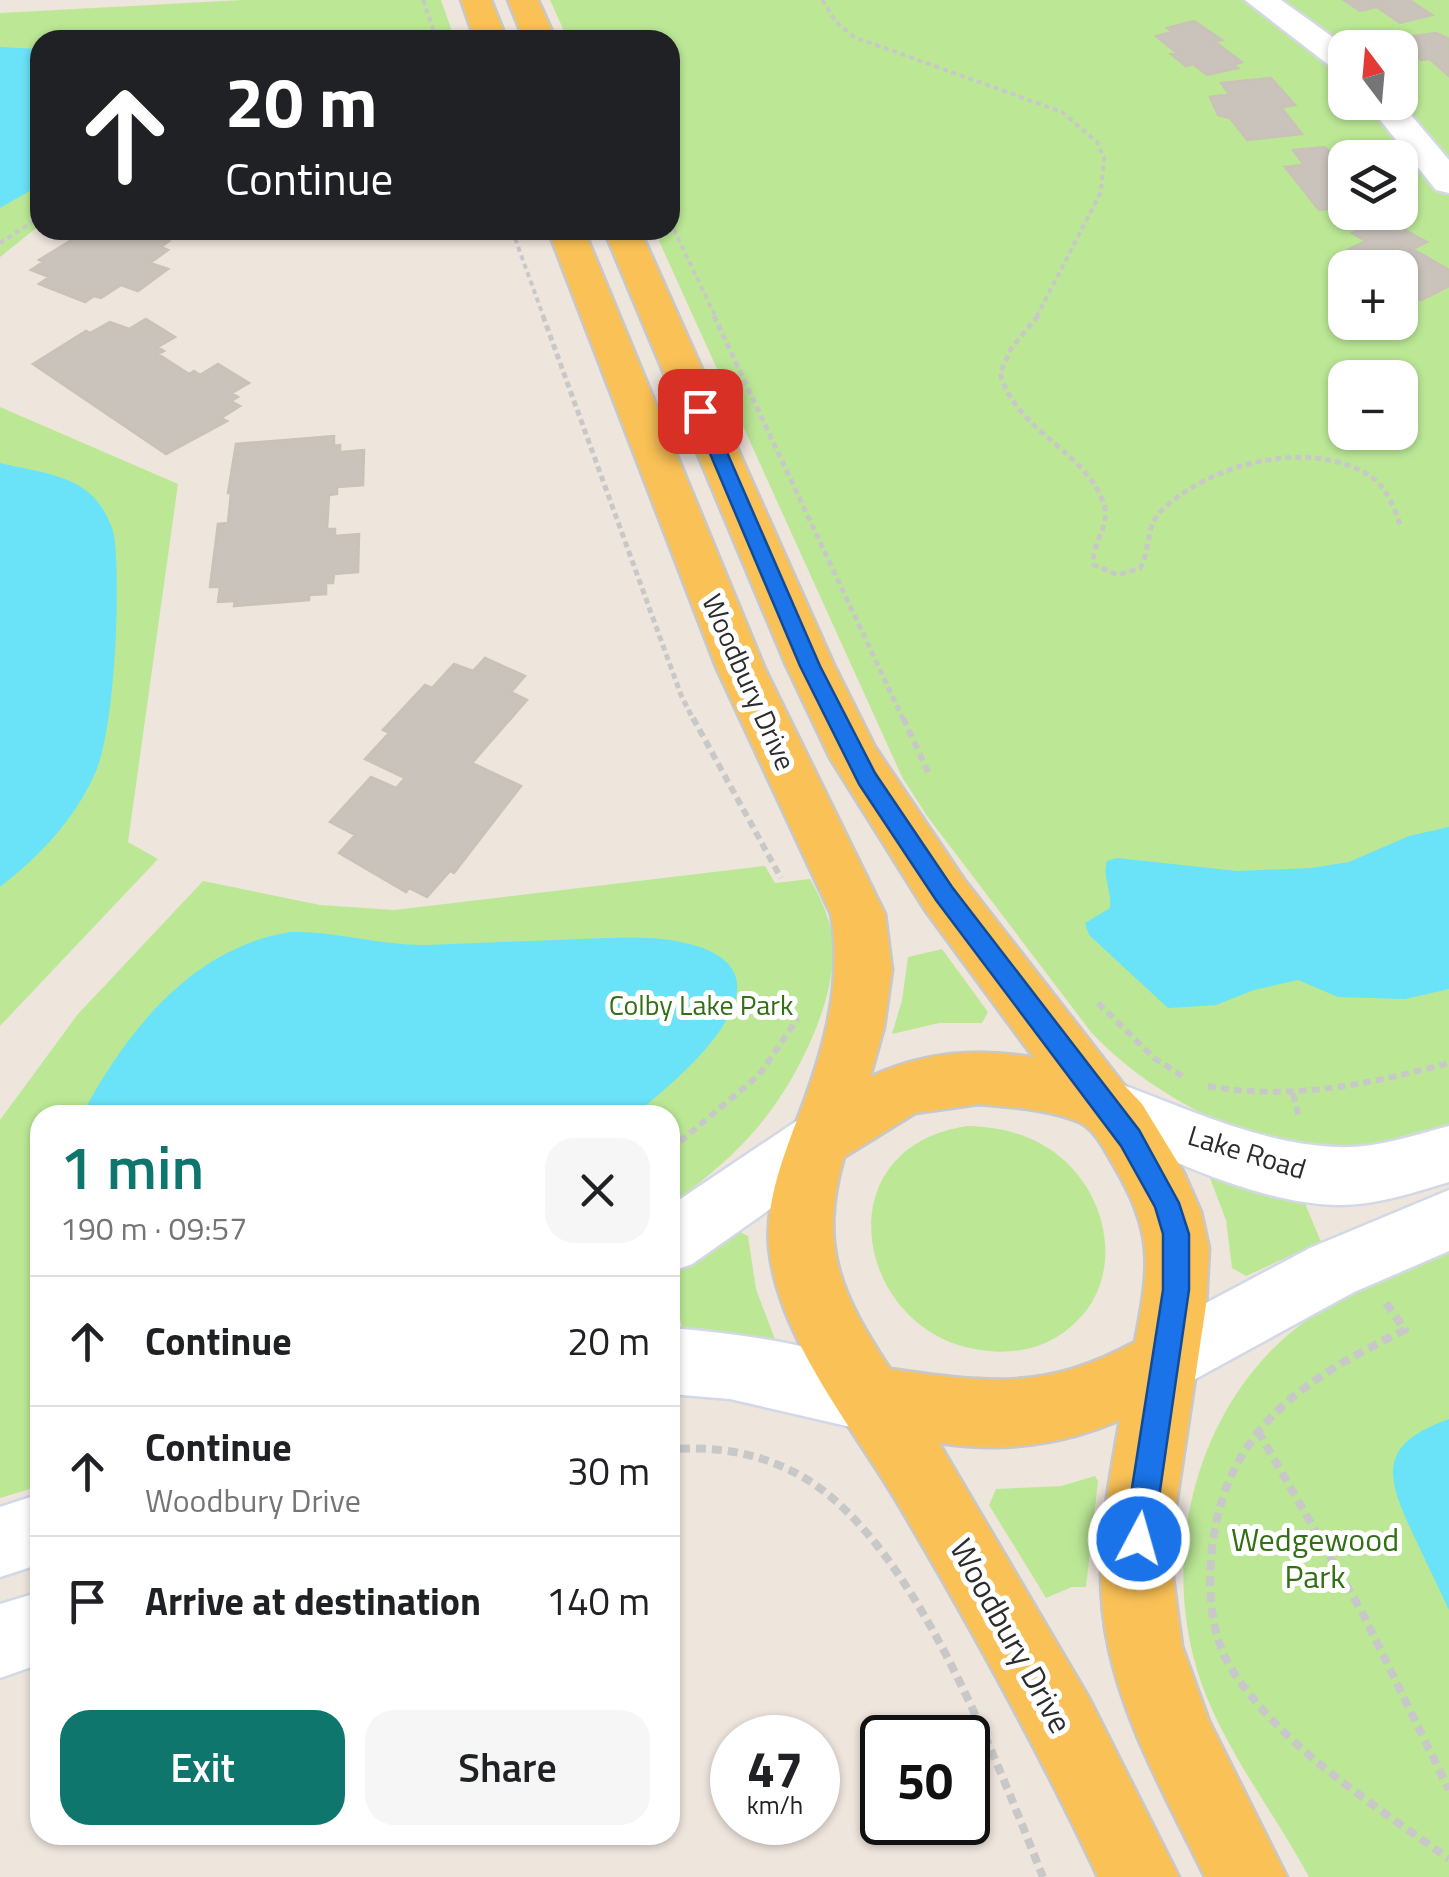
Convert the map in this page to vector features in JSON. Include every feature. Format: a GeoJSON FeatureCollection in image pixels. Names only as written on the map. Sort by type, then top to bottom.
{"type":"FeatureCollection","features":[{"type":"Feature","properties":{"kind":"main road"},"geometry":{"type":"LineString","coordinates":[[476,0],[487,30]]}},
{"type":"Feature","properties":{"kind":"main road"},"geometry":{"type":"LineString","coordinates":[[523,0],[536,30]]}},
{"type":"Feature","properties":{"kind":"main road","name":"Woodbury Drive"},"geometry":{"type":"LineString","coordinates":[[570,240],[740,670],[858,914],[865,945],[864,978],[800,1208],[802,1261],[820,1308],[1019,1648],[1139,1877]]}},
{"type":"Feature","properties":{"kind":"main road"},"geometry":{"type":"LineString","coordinates":[[626,240],[810,666],[855,758],[944,894],[1148,1165],[1166,1203],[1176,1234],[1176,1290],[1141,1514],[1139,1612],[1167,1710],[1247,1877]]}},
{"type":"Feature","properties":{"kind":"main road"},"geometry":{"type":"LineString","coordinates":[[820,1139],[884,1096],[948,1077],[1016,1080],[1106,1106]]}},
{"type":"Feature","properties":{"kind":"main road"},"geometry":{"type":"LineString","coordinates":[[874,1400],[973,1415],[1036,1414],[1100,1397],[1165,1361]]}},
{"type":"Feature","properties":{"kind":"street"},"geometry":{"type":"LineString","coordinates":[[1260,0],[1328,47]]}},
{"type":"Feature","properties":{"kind":"street"},"geometry":{"type":"LineString","coordinates":[[1397,120],[1449,182]]}},
{"type":"Feature","properties":{"kind":"street","name":"Lake Road"},"geometry":{"type":"LineString","coordinates":[[1106,1106],[1268,1164],[1312,1174],[1370,1173],[1449,1154]]}},
{"type":"Feature","properties":{"kind":"street"},"geometry":{"type":"LineString","coordinates":[[680,1235],[820,1139]]}},
{"type":"Feature","properties":{"kind":"street"},"geometry":{"type":"LineString","coordinates":[[1165,1361],[1355,1259],[1449,1220]]}},
{"type":"Feature","properties":{"kind":"street"},"geometry":{"type":"LineString","coordinates":[[680,1362],[730,1366],[874,1400]]}},
{"type":"Feature","properties":{"kind":"street"},"geometry":{"type":"LineString","coordinates":[[0,1542],[30,1532]]}},
{"type":"Feature","properties":{"kind":"street"},"geometry":{"type":"LineString","coordinates":[[0,1641],[30,1631]]}},
{"type":"Feature","properties":{"kind":"path"},"geometry":{"type":"LineString","coordinates":[[423,0],[434,30]]}},
{"type":"Feature","properties":{"kind":"path"},"geometry":{"type":"LineString","coordinates":[[822,0],[836,22],[854,37],[1062,112],[1085,129],[1100,149],[1105,178],[1097,211],[1044,309],[1008,350],[1000,374],[1003,390],[1077,466],[1101,497],[1108,517],[1092,555],[1094,564],[1110,574],[1132,572],[1146,559],[1150,525],[1163,509],[1209,482],[1273,459],[1317,460],[1364,473],[1389,498],[1401,528]]}},
{"type":"Feature","properties":{"kind":"path"},"geometry":{"type":"LineString","coordinates":[[0,242],[30,223]]}},
{"type":"Feature","properties":{"kind":"path"},"geometry":{"type":"LineString","coordinates":[[516,240],[681,695],[714,761],[786,885]]}},
{"type":"Feature","properties":{"kind":"path"},"geometry":{"type":"LineString","coordinates":[[679,240],[932,780]]}},
{"type":"Feature","properties":{"kind":"path"},"geometry":{"type":"LineString","coordinates":[[1093,996],[1154,1058],[1187,1078]]}},
{"type":"Feature","properties":{"kind":"path"},"geometry":{"type":"LineString","coordinates":[[680,1143],[758,1078],[780,1050],[800,1010]]}},
{"type":"Feature","properties":{"kind":"path"},"geometry":{"type":"LineString","coordinates":[[1198,1083],[1237,1092],[1294,1094],[1449,1063]]}},
{"type":"Feature","properties":{"kind":"path"},"geometry":{"type":"LineString","coordinates":[[1405,1330],[1322,1371],[1287,1400],[1224,1479],[1213,1520],[1211,1600],[1220,1647],[1250,1693],[1287,1733],[1347,1784],[1449,1859]]}},
{"type":"Feature","properties":{"kind":"path"},"geometry":{"type":"LineString","coordinates":[[1258,1432],[1363,1614],[1449,1790]]}},
{"type":"Feature","properties":{"kind":"path"},"geometry":{"type":"LineString","coordinates":[[680,1449],[723,1447],[773,1462],[814,1484],[856,1522],[889,1564],[959,1688],[1043,1877]]}},
{"type":"Feature","properties":{"kind":"green space"},"geometry":{"type":"Polygon","coordinates":[[[243,0],[441,0],[452,30],[30,30],[30,233],[0,257],[0,13],[243,0]]]}},
{"type":"Feature","properties":{"kind":"green space"},"geometry":{"type":"Polygon","coordinates":[[[550,0],[1449,0],[1449,1130],[1363,1150],[1316,1149],[1244,1131],[1176,1099],[1145,1079],[1091,1032],[927,816],[902,777],[659,240],[680,240],[680,30],[564,30],[550,0]]]}},
{"type":"Feature","properties":{"kind":"green space"},"geometry":{"type":"Polygon","coordinates":[[[0,407],[178,484],[128,842],[158,859],[0,1026],[0,407]]]}},
{"type":"Feature","properties":{"kind":"green space","name":"Colby Lake Park"},"geometry":{"type":"Polygon","coordinates":[[[765,866],[775,883],[810,879],[830,927],[830,981],[816,1029],[779,1099],[750,1136],[680,1198],[680,1105],[30,1105],[30,1489],[0,1498],[0,1120],[78,1014],[203,881],[320,905],[394,910],[765,866]]]}},
{"type":"Feature","properties":{"kind":"green space"},"geometry":{"type":"Polygon","coordinates":[[[942,949],[988,1012],[982,1023],[939,1023],[892,1034],[908,957],[942,949]]]}},
{"type":"Feature","properties":{"kind":"green space"},"geometry":{"type":"Polygon","coordinates":[[[968,1126],[1009,1131],[1048,1148],[1086,1186],[1097,1209],[1104,1235],[1105,1261],[1100,1286],[1087,1309],[1068,1329],[1031,1348],[989,1351],[944,1339],[909,1315],[884,1281],[872,1243],[874,1204],[889,1169],[920,1141],[968,1126]]]}},
{"type":"Feature","properties":{"kind":"green space"},"geometry":{"type":"Polygon","coordinates":[[[1208,1173],[1258,1192],[1304,1201],[1321,1242],[1246,1276],[1232,1268],[1226,1220],[1208,1173]]]}},
{"type":"Feature","properties":{"kind":"green space"},"geometry":{"type":"Polygon","coordinates":[[[738,1231],[748,1236],[756,1289],[776,1342],[682,1327],[680,1269],[738,1231]]]}},
{"type":"Feature","properties":{"kind":"green space","name":"Wedgewood Park"},"geometry":{"type":"Polygon","coordinates":[[[1449,1245],[1449,1877],[1309,1877],[1238,1759],[1202,1685],[1189,1639],[1184,1591],[1185,1543],[1193,1495],[1207,1450],[1228,1407],[1256,1367],[1290,1333],[1347,1295],[1449,1245]]]}},
{"type":"Feature","properties":{"kind":"green space"},"geometry":{"type":"Polygon","coordinates":[[[1095,1476],[1098,1481],[1086,1587],[1072,1587],[1046,1598],[989,1505],[996,1489],[1061,1486],[1095,1476]]]}},
{"type":"Feature","properties":{"kind":"water"},"geometry":{"type":"Polygon","coordinates":[[[0,47],[30,48],[30,191],[0,208],[0,47]]]}},
{"type":"Feature","properties":{"kind":"water"},"geometry":{"type":"Polygon","coordinates":[[[0,463],[66,479],[97,501],[114,535],[117,586],[112,690],[96,771],[56,835],[0,887],[0,463]]]}},
{"type":"Feature","properties":{"kind":"water"},"geometry":{"type":"Polygon","coordinates":[[[1449,827],[1449,989],[1405,999],[1338,997],[1298,980],[1254,990],[1216,1005],[1168,1008],[1089,935],[1085,923],[1110,908],[1106,867],[1107,861],[1117,858],[1237,871],[1311,868],[1349,862],[1409,836],[1449,827]]]}},
{"type":"Feature","properties":{"kind":"water"},"geometry":{"type":"Polygon","coordinates":[[[291,932],[411,945],[669,940],[718,956],[735,975],[736,999],[724,1025],[703,1052],[646,1105],[88,1105],[119,1053],[166,998],[223,955],[291,932]]]}},
{"type":"Feature","properties":{"kind":"water"},"geometry":{"type":"Polygon","coordinates":[[[1449,1419],[1449,1610],[1403,1511],[1393,1476],[1394,1462],[1410,1439],[1449,1419]]]}},
{"type":"Feature","properties":{"kind":"building"},"geometry":{"type":"Polygon","coordinates":[[[1344,0],[1409,0],[1432,15],[1400,23],[1377,7],[1360,11],[1344,0]]]}},
{"type":"Feature","properties":{"kind":"building"},"geometry":{"type":"Polygon","coordinates":[[[1194,21],[1222,40],[1215,42],[1242,62],[1233,65],[1238,68],[1207,75],[1193,64],[1186,66],[1156,36],[1172,32],[1167,28],[1194,21]]]}},
{"type":"Feature","properties":{"kind":"building"},"geometry":{"type":"Polygon","coordinates":[[[1436,33],[1449,39],[1449,76],[1430,59],[1418,57],[1418,36],[1436,33]]]}},
{"type":"Feature","properties":{"kind":"building"},"geometry":{"type":"Polygon","coordinates":[[[1271,78],[1295,105],[1281,107],[1302,134],[1247,140],[1230,118],[1218,115],[1210,97],[1229,94],[1221,83],[1271,78]]]}},
{"type":"Feature","properties":{"kind":"building"},"geometry":{"type":"Polygon","coordinates":[[[1325,147],[1328,150],[1328,209],[1319,210],[1285,167],[1304,165],[1293,150],[1325,147]]]}},
{"type":"Feature","properties":{"kind":"building"},"geometry":{"type":"Polygon","coordinates":[[[1404,230],[1427,242],[1415,250],[1347,250],[1366,241],[1352,233],[1404,230]]]}},
{"type":"Feature","properties":{"kind":"building"},"geometry":{"type":"Polygon","coordinates":[[[72,240],[169,241],[161,247],[168,250],[150,263],[168,269],[138,291],[121,285],[101,298],[94,296],[85,302],[39,284],[49,277],[31,270],[43,262],[39,260],[72,240]]]}},
{"type":"Feature","properties":{"kind":"building"},"geometry":{"type":"Polygon","coordinates":[[[1418,252],[1449,270],[1449,286],[1421,300],[1418,252]]]}},
{"type":"Feature","properties":{"kind":"building"},"geometry":{"type":"Polygon","coordinates":[[[146,319],[175,337],[158,347],[164,351],[158,354],[189,374],[194,371],[200,375],[218,364],[249,383],[232,393],[238,397],[231,401],[240,406],[221,418],[227,421],[166,454],[33,364],[86,331],[90,333],[110,322],[129,329],[146,319]]]}},
{"type":"Feature","properties":{"kind":"building"},"geometry":{"type":"Polygon","coordinates":[[[334,436],[334,446],[340,445],[340,452],[364,450],[363,485],[337,487],[337,494],[329,495],[327,529],[335,529],[335,536],[359,534],[358,572],[334,574],[333,583],[326,583],[326,594],[309,595],[309,600],[234,606],[235,601],[218,602],[220,587],[210,587],[218,524],[228,523],[228,493],[236,444],[334,436]]]}},
{"type":"Feature","properties":{"kind":"building"},"geometry":{"type":"Polygon","coordinates":[[[485,658],[525,676],[511,692],[527,700],[472,763],[521,786],[454,873],[450,871],[427,897],[409,888],[406,892],[339,853],[355,835],[330,822],[371,777],[396,788],[405,778],[365,759],[389,733],[383,730],[425,685],[432,688],[454,664],[473,671],[485,658]]]}},
{"type":"Feature","properties":{"kind":"route"},"geometry":{"type":"LineString","coordinates":[[700,411],[810,666],[855,758],[944,894],[1130,1138],[1162,1192],[1176,1234],[1176,1290],[1139,1539]]}}]}
